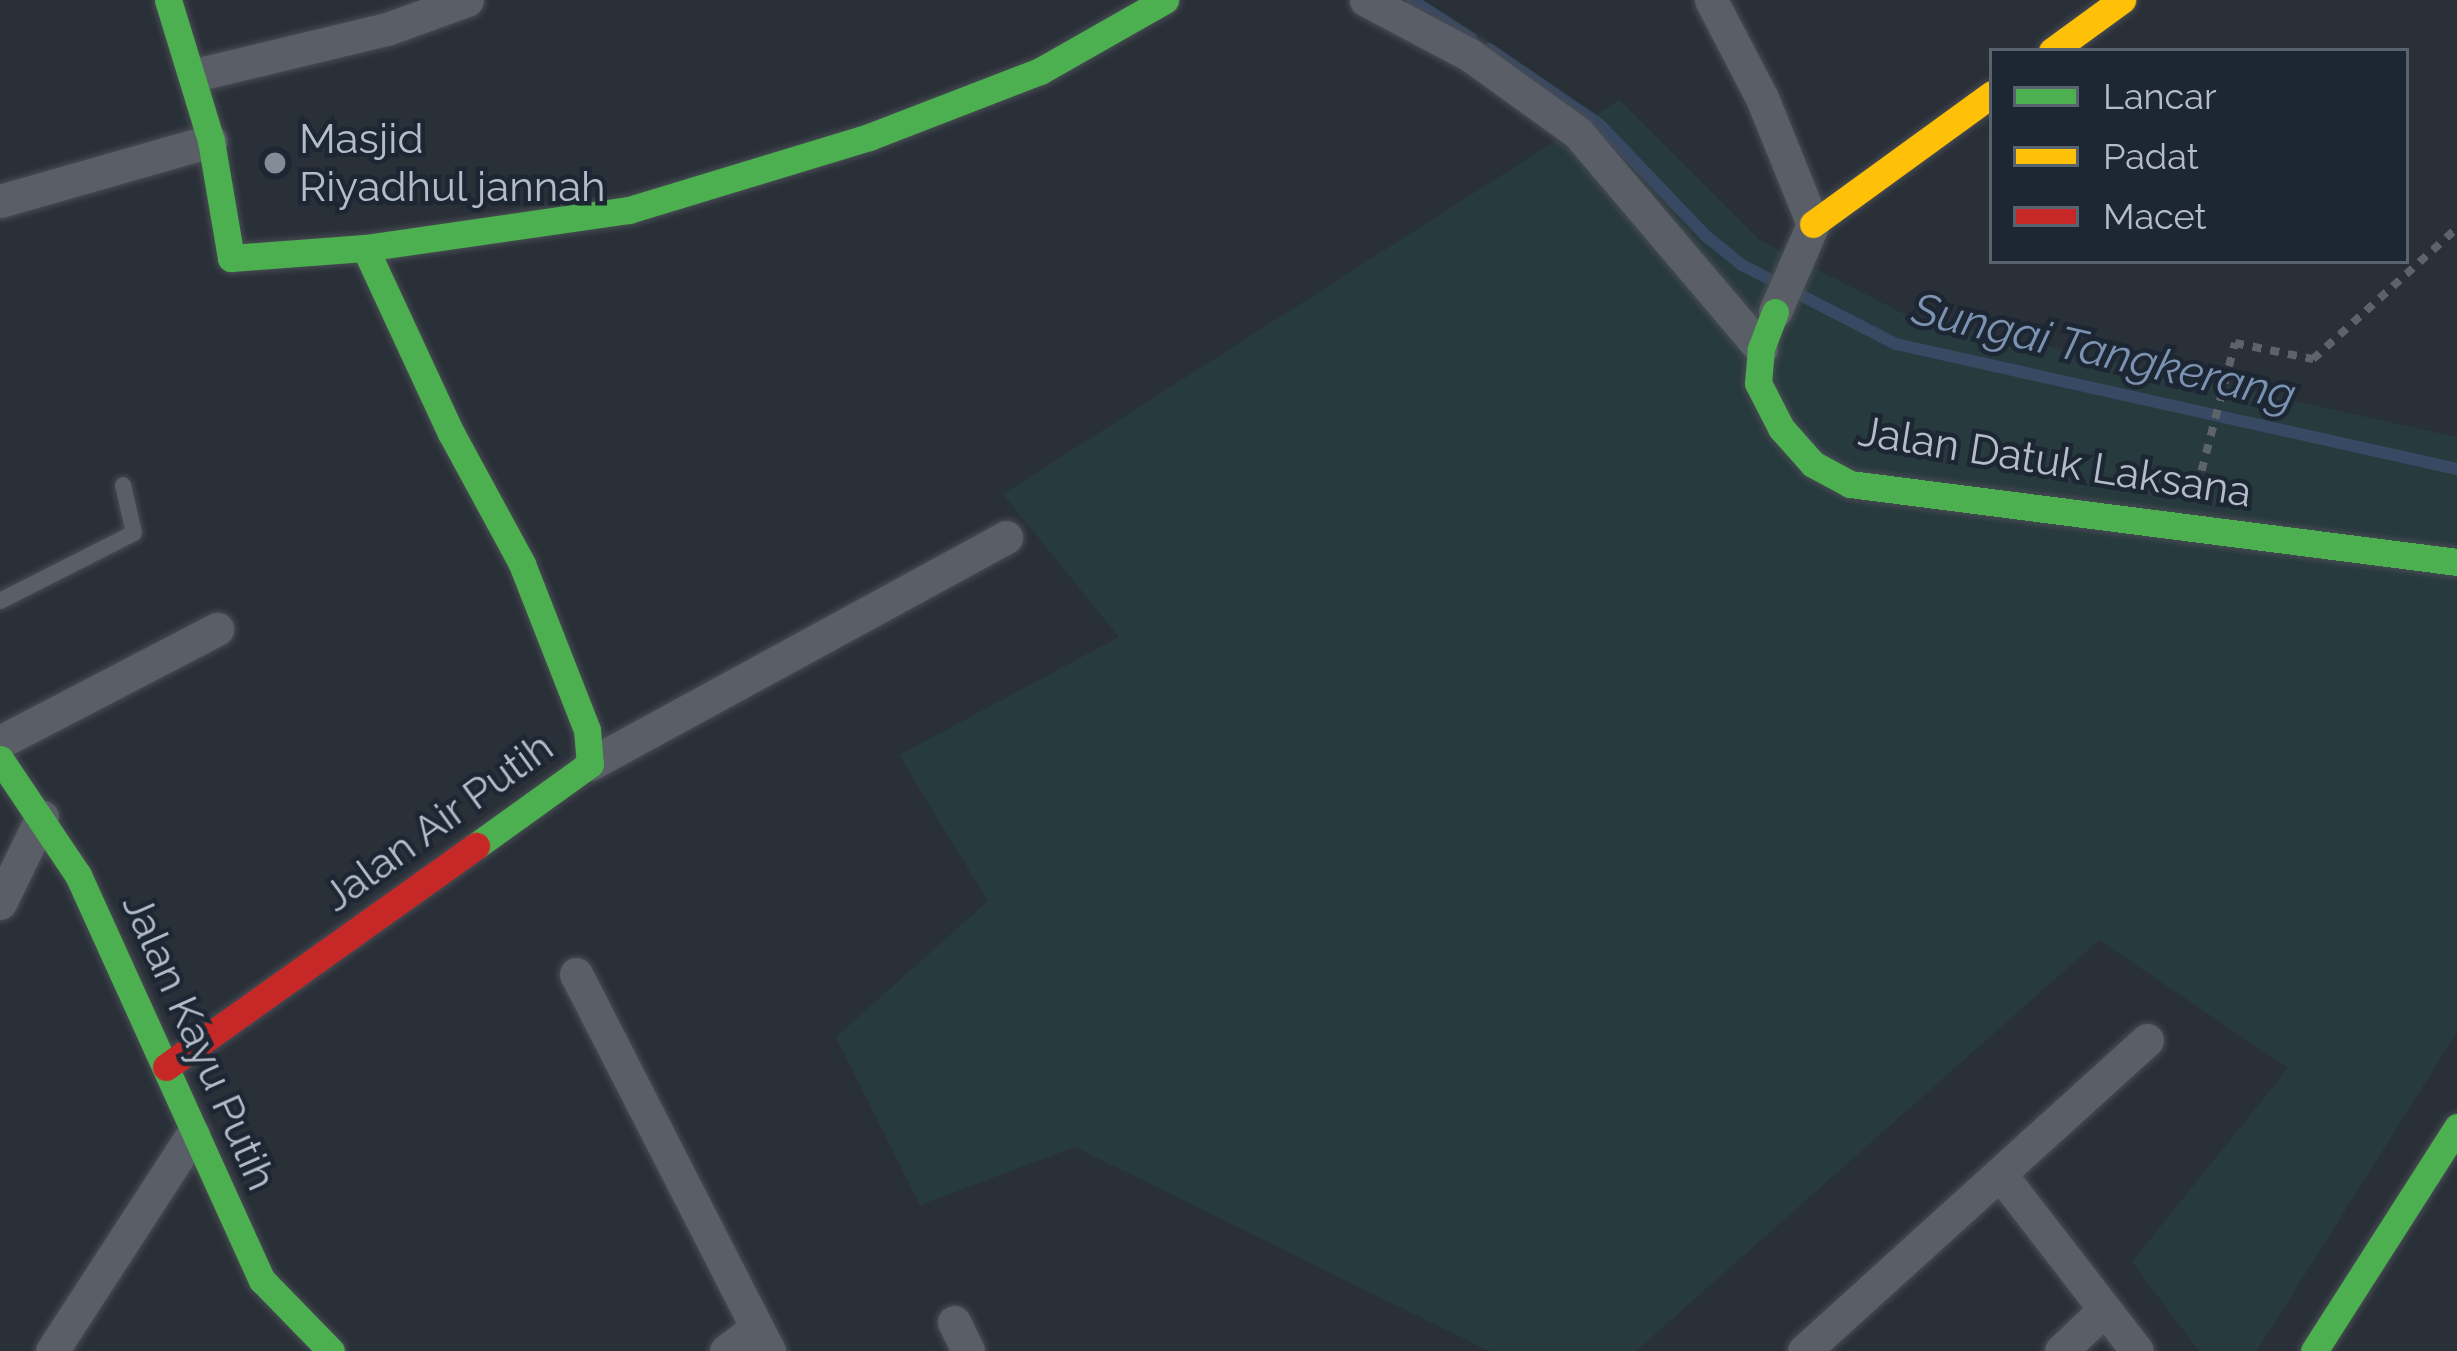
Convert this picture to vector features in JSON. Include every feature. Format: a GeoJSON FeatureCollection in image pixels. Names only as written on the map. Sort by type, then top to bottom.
{"type":"FeatureCollection","features":[{"type":"Feature","properties":{"kind":"street"},"geometry":{"type":"LineString","coordinates":[[168,0],[212,141],[231,258],[364,248],[629,210],[869,137],[1040,71],[1165,0]]}},
{"type":"Feature","properties":{"kind":"street"},"geometry":{"type":"LineString","coordinates":[[195,75],[387,29],[467,0]]}},
{"type":"Feature","properties":{"kind":"street"},"geometry":{"type":"LineString","coordinates":[[1366,0],[1470,55],[1578,133],[1761,349]]}},
{"type":"Feature","properties":{"kind":"street"},"geometry":{"type":"LineString","coordinates":[[1711,0],[1762,98],[1811,228]]}},
{"type":"Feature","properties":{"kind":"street"},"geometry":{"type":"LineString","coordinates":[[2056,48],[2122,0]]}},
{"type":"Feature","properties":{"kind":"street"},"geometry":{"type":"LineString","coordinates":[[1775,312],[1811,228],[1989,96]]}},
{"type":"Feature","properties":{"kind":"street"},"geometry":{"type":"LineString","coordinates":[[0,201],[212,141]]}},
{"type":"Feature","properties":{"kind":"street","name":"Jalan Air Putih"},"geometry":{"type":"LineString","coordinates":[[166,1067],[590,764],[587,730],[522,564],[451,433],[364,248]]}},
{"type":"Feature","properties":{"kind":"street","name":"Jalan Datuk Laksana"},"geometry":{"type":"LineString","coordinates":[[1775,312],[1761,349],[1758,383],[1781,428],[1813,464],[1850,484],[2457,562]]}},
{"type":"Feature","properties":{"kind":"street"},"geometry":{"type":"LineString","coordinates":[[590,764],[1006,536]]}},
{"type":"Feature","properties":{"kind":"street"},"geometry":{"type":"LineString","coordinates":[[0,742],[217,629]]}},
{"type":"Feature","properties":{"kind":"street","name":"Jalan Kayu Putih"},"geometry":{"type":"LineString","coordinates":[[0,759],[78,875],[262,1280],[331,1351]]}},
{"type":"Feature","properties":{"kind":"street"},"geometry":{"type":"LineString","coordinates":[[0,903],[42,817]]}},
{"type":"Feature","properties":{"kind":"street"},"geometry":{"type":"LineString","coordinates":[[576,974],[763,1339],[726,1351]]}},
{"type":"Feature","properties":{"kind":"street"},"geometry":{"type":"LineString","coordinates":[[1804,1351],[2146,1040]]}},
{"type":"Feature","properties":{"kind":"street"},"geometry":{"type":"LineString","coordinates":[[2314,1351],[2457,1127]]}},
{"type":"Feature","properties":{"kind":"street"},"geometry":{"type":"LineString","coordinates":[[52,1351],[193,1134]]}},
{"type":"Feature","properties":{"kind":"street"},"geometry":{"type":"LineString","coordinates":[[2001,1175],[2137,1351]]}},
{"type":"Feature","properties":{"kind":"street"},"geometry":{"type":"LineString","coordinates":[[2061,1351],[2104,1310]]}},
{"type":"Feature","properties":{"kind":"lane"},"geometry":{"type":"LineString","coordinates":[[0,601],[134,533],[123,484]]}},
{"type":"Feature","properties":{"kind":"path"},"geometry":{"type":"LineString","coordinates":[[2206,454],[2235,343],[2314,359],[2457,228]]}},
{"type":"Feature","properties":{"kind":"green space"},"geometry":{"type":"Polygon","coordinates":[[[1619,100],[1758,239],[1906,315],[2457,437],[2457,1032],[2257,1351],[2199,1351],[2132,1262],[2288,1068],[2099,940],[1636,1351],[1489,1351],[1075,1147],[920,1205],[836,1037],[988,901],[899,755],[1119,637],[1003,494],[1619,100]]]}},
{"type":"Feature","properties":{"kind":"waterway","name":"Sungai Tangkerang"},"geometry":{"type":"LineString","coordinates":[[1412,0],[1471,38]]}},
{"type":"Feature","properties":{"kind":"waterway","name":"Sungai Tangkerang"},"geometry":{"type":"LineString","coordinates":[[1489,49],[1599,124],[1706,236],[1742,265],[1896,344],[2457,469]]}},
{"type":"Feature","properties":{"kind":"traffic: fast"},"geometry":{"type":"LineString","coordinates":[[168,0],[211,141],[231,258],[365,248],[629,210],[869,137],[1040,71],[1165,0]]}},
{"type":"Feature","properties":{"kind":"traffic: fast"},"geometry":{"type":"LineString","coordinates":[[365,248],[451,433],[522,564],[587,730],[590,764],[476,846]]}},
{"type":"Feature","properties":{"kind":"traffic: fast"},"geometry":{"type":"LineString","coordinates":[[1775,312],[1761,349],[1758,383],[1781,428],[1813,464],[1850,484],[2457,562]]}},
{"type":"Feature","properties":{"kind":"traffic: fast"},"geometry":{"type":"LineString","coordinates":[[0,759],[78,875],[262,1280],[331,1351]]}},
{"type":"Feature","properties":{"kind":"traffic: fast"},"geometry":{"type":"LineString","coordinates":[[2314,1351],[2457,1127]]}},
{"type":"Feature","properties":{"kind":"traffic: slow"},"geometry":{"type":"LineString","coordinates":[[2056,48],[2122,0]]}},
{"type":"Feature","properties":{"kind":"traffic: slow"},"geometry":{"type":"LineString","coordinates":[[1813,224],[1989,96]]}},
{"type":"Feature","properties":{"kind":"traffic: jam"},"geometry":{"type":"LineString","coordinates":[[166,1067],[476,846]]}},
{"type":"Feature","properties":{"kind":"place","name":"Masjid Riyadhul jannah"},"geometry":{"type":"Point","coordinates":[275,163]}}]}
